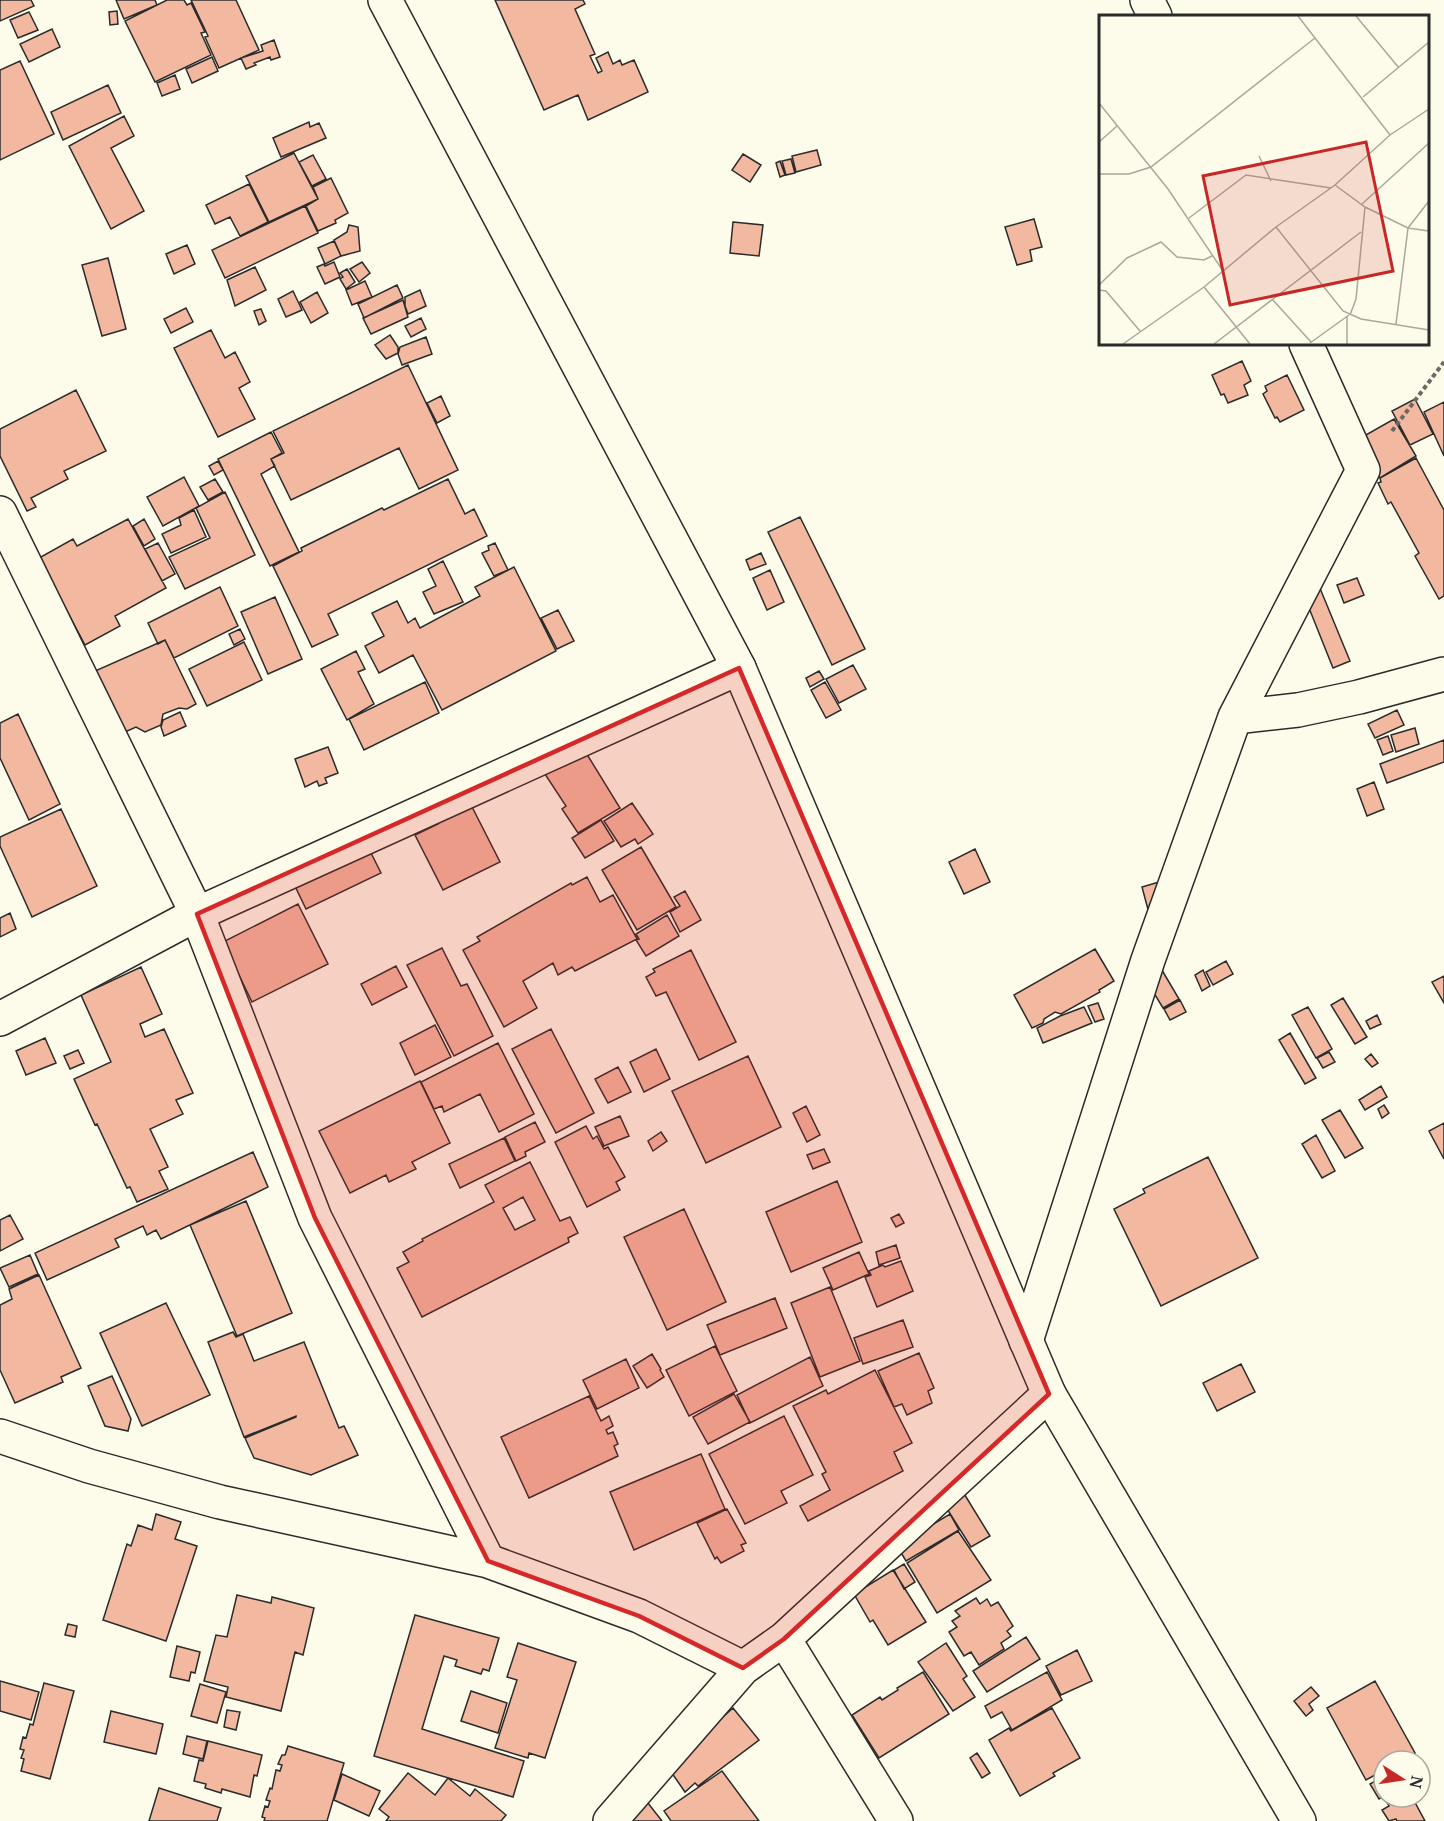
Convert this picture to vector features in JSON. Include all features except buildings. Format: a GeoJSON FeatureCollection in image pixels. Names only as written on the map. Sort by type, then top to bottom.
{"type":"FeatureCollection","features":[{"type":"Feature","properties":{"kind":"street"},"geometry":{"type":"LineString","coordinates":[[1147,0],[1154,15]]}},
{"type":"Feature","properties":{"kind":"street"},"geometry":{"type":"LineString","coordinates":[[388,1],[739,669],[1049,1394],[1299,1821]]}},
{"type":"Feature","properties":{"kind":"street"},"geometry":{"type":"LineString","coordinates":[[1026,1341],[1148,960],[1235,717],[1363,470],[1306,345]]}},
{"type":"Feature","properties":{"kind":"street"},"geometry":{"type":"LineString","coordinates":[[0,513],[197,914],[315,1218],[488,1561]]}},
{"type":"Feature","properties":{"kind":"street"},"geometry":{"type":"LineString","coordinates":[[0,1019],[197,914],[739,669]]}},
{"type":"Feature","properties":{"kind":"street"},"geometry":{"type":"LineString","coordinates":[[1235,717],[1299,710],[1359,697],[1444,674]]}},
{"type":"Feature","properties":{"kind":"street"},"geometry":{"type":"LineString","coordinates":[[610,1821],[743,1668],[784,1639],[1049,1394]]}},
{"type":"Feature","properties":{"kind":"street"},"geometry":{"type":"LineString","coordinates":[[0,1436],[89,1466],[220,1502],[488,1561],[639,1616],[743,1668]]}},
{"type":"Feature","properties":{"kind":"street"},"geometry":{"type":"LineString","coordinates":[[784,1639],[896,1821]]}},
{"type":"Feature","properties":{"kind":"path"},"geometry":{"type":"LineString","coordinates":[[1363,470],[1444,362]]}},
{"type":"Feature","properties":{"kind":"highlighted area"},"geometry":{"type":"Polygon","coordinates":[[[739,668],[1049,1394],[784,1639],[743,1668],[639,1616],[488,1561],[315,1218],[197,914],[739,668]]]}}]}
